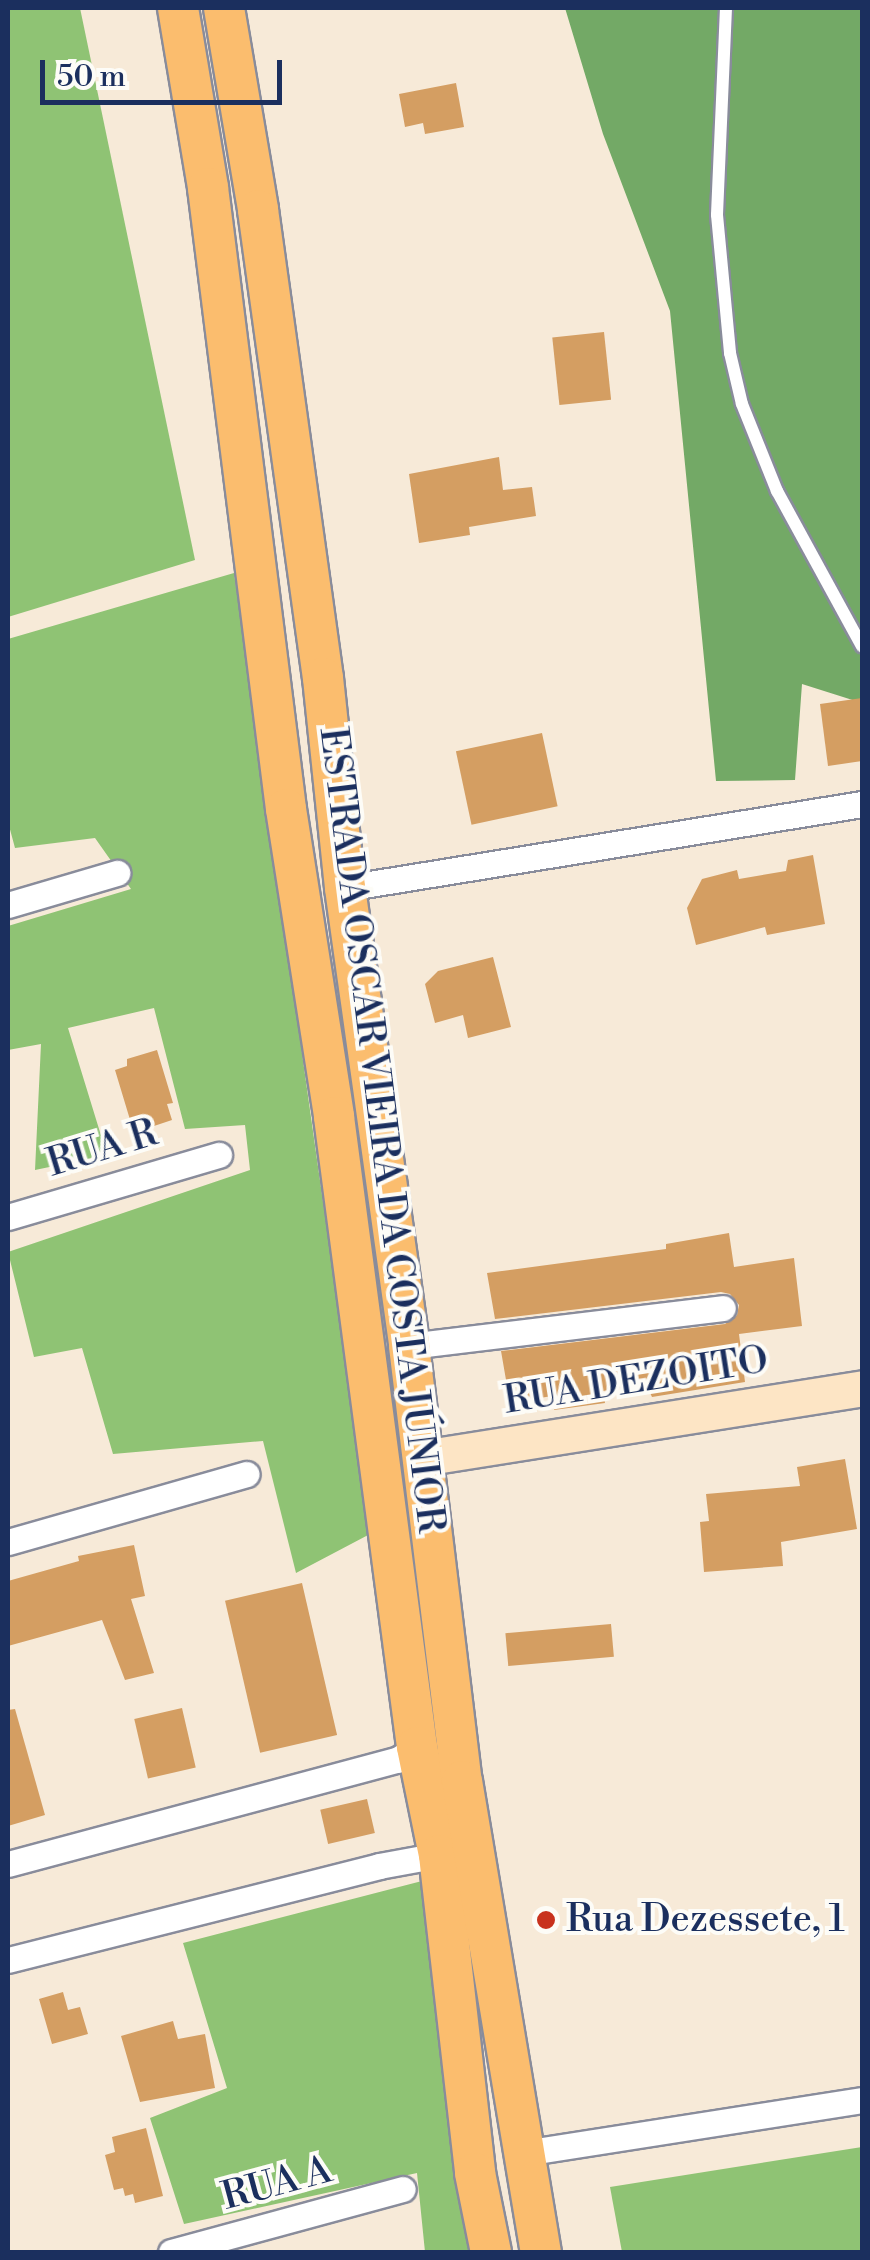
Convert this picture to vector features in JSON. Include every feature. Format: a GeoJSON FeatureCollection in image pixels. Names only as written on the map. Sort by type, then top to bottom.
{"type":"FeatureCollection","features":[{"type":"Feature","properties":{"kind":"main road","name":"ESTRADA OSCAR VIEIRA DA COSTA JÚNIOR"},"geometry":{"type":"LineString","coordinates":[[178,8],[208,188],[274,680],[286,809],[334,1117],[417,1748],[439,1855],[475,2173],[491,2252]]}},
{"type":"Feature","properties":{"kind":"main road","name":"ESTRADA OSCAR VIEIRA DA COSTA JÚNIOR"},"geometry":{"type":"LineString","coordinates":[[224,8],[258,210],[323,678],[345,888],[409,1346],[474,1866],[541,2252]]}},
{"type":"Feature","properties":{"kind":"main road","name":"RUA DEZOITO"},"geometry":{"type":"LineString","coordinates":[[422,1458],[862,1388]]}},
{"type":"Feature","properties":{"kind":"street"},"geometry":{"type":"LineString","coordinates":[[345,888],[862,804]]}},
{"type":"Feature","properties":{"kind":"street"},"geometry":{"type":"LineString","coordinates":[[8,905],[117,873]]}},
{"type":"Feature","properties":{"kind":"street","name":"RUA R"},"geometry":{"type":"LineString","coordinates":[[8,1216],[220,1155]]}},
{"type":"Feature","properties":{"kind":"street"},"geometry":{"type":"LineString","coordinates":[[409,1346],[723,1308]]}},
{"type":"Feature","properties":{"kind":"street"},"geometry":{"type":"LineString","coordinates":[[8,1542],[248,1474]]}},
{"type":"Feature","properties":{"kind":"street"},"geometry":{"type":"LineString","coordinates":[[8,1864],[397,1760],[417,1748]]}},
{"type":"Feature","properties":{"kind":"street"},"geometry":{"type":"LineString","coordinates":[[8,1960],[379,1866],[439,1855]]}},
{"type":"Feature","properties":{"kind":"street"},"geometry":{"type":"LineString","coordinates":[[524,2153],[862,2100]]}},
{"type":"Feature","properties":{"kind":"street","name":"RUA A"},"geometry":{"type":"LineString","coordinates":[[171,2252],[403,2188]]}},
{"type":"Feature","properties":{"kind":"lane"},"geometry":{"type":"LineString","coordinates":[[726,8],[716,216],[730,353],[742,404],[778,491],[862,646]]}},
{"type":"Feature","properties":{"kind":"green space"},"geometry":{"type":"Polygon","coordinates":[[[8,8],[80,8],[195,560],[8,617],[8,8]]]}},
{"type":"Feature","properties":{"kind":"green space"},"geometry":{"type":"Polygon","coordinates":[[[565,8],[862,8],[862,703],[802,684],[795,780],[716,781],[670,311],[603,134],[565,8]]]}},
{"type":"Feature","properties":{"kind":"green space"},"geometry":{"type":"Polygon","coordinates":[[[234,573],[370,1534],[296,1573],[263,1441],[113,1454],[82,1348],[34,1357],[8,1252],[250,1170],[245,1125],[185,1129],[154,1008],[68,1028],[107,1155],[35,1170],[41,1044],[8,1050],[8,926],[131,889],[95,838],[15,848],[8,822],[8,639],[234,573]]]}},
{"type":"Feature","properties":{"kind":"green space"},"geometry":{"type":"Polygon","coordinates":[[[422,1881],[483,2252],[425,2252],[417,2173],[184,2224],[150,2118],[227,2088],[183,1943],[422,1881]]]}},
{"type":"Feature","properties":{"kind":"green space"},"geometry":{"type":"Polygon","coordinates":[[[862,2147],[862,2252],[622,2252],[610,2187],[862,2147]]]}},
{"type":"Feature","properties":{"kind":"building"},"geometry":{"type":"Polygon","coordinates":[[[456,83],[464,127],[425,134],[423,123],[405,127],[399,94],[456,83]]]}},
{"type":"Feature","properties":{"kind":"building"},"geometry":{"type":"Polygon","coordinates":[[[604,332],[611,400],[559,405],[552,337],[604,332]]]}},
{"type":"Feature","properties":{"kind":"building"},"geometry":{"type":"Polygon","coordinates":[[[499,457],[503,490],[532,487],[536,516],[469,527],[470,535],[419,543],[409,474],[499,457]]]}},
{"type":"Feature","properties":{"kind":"building"},"geometry":{"type":"Polygon","coordinates":[[[862,698],[862,761],[828,766],[820,704],[862,698]]]}},
{"type":"Feature","properties":{"kind":"building"},"geometry":{"type":"Polygon","coordinates":[[[542,733],[558,806],[472,825],[456,751],[542,733]]]}},
{"type":"Feature","properties":{"kind":"building"},"geometry":{"type":"Polygon","coordinates":[[[813,855],[825,924],[767,935],[765,927],[696,945],[687,908],[702,879],[737,870],[739,879],[786,871],[788,860],[813,855]]]}},
{"type":"Feature","properties":{"kind":"building"},"geometry":{"type":"Polygon","coordinates":[[[493,957],[511,1027],[468,1038],[463,1015],[435,1023],[425,984],[438,971],[493,957]]]}},
{"type":"Feature","properties":{"kind":"building"},"geometry":{"type":"Polygon","coordinates":[[[157,1050],[173,1103],[167,1104],[172,1120],[148,1128],[145,1119],[131,1123],[115,1070],[127,1066],[127,1059],[157,1050]]]}},
{"type":"Feature","properties":{"kind":"building"},"geometry":{"type":"Polygon","coordinates":[[[729,1233],[734,1267],[794,1258],[802,1326],[739,1334],[745,1382],[652,1397],[646,1384],[603,1391],[605,1403],[554,1410],[552,1396],[510,1403],[501,1351],[725,1324],[737,1315],[739,1305],[730,1294],[721,1292],[495,1319],[487,1273],[666,1249],[666,1244],[729,1233]]]}},
{"type":"Feature","properties":{"kind":"building"},"geometry":{"type":"Polygon","coordinates":[[[845,1459],[857,1529],[781,1542],[783,1566],[704,1572],[700,1522],[709,1521],[706,1494],[800,1486],[797,1467],[845,1459]]]}},
{"type":"Feature","properties":{"kind":"building"},"geometry":{"type":"Polygon","coordinates":[[[134,1545],[145,1596],[131,1599],[154,1673],[125,1680],[102,1620],[8,1646],[8,1581],[79,1561],[78,1556],[134,1545]]]}},
{"type":"Feature","properties":{"kind":"building"},"geometry":{"type":"Polygon","coordinates":[[[302,1583],[337,1735],[260,1753],[225,1601],[302,1583]]]}},
{"type":"Feature","properties":{"kind":"building"},"geometry":{"type":"Polygon","coordinates":[[[611,1624],[614,1657],[508,1666],[505,1633],[611,1624]]]}},
{"type":"Feature","properties":{"kind":"building"},"geometry":{"type":"Polygon","coordinates":[[[182,1708],[196,1767],[148,1778],[134,1719],[182,1708]]]}},
{"type":"Feature","properties":{"kind":"building"},"geometry":{"type":"Polygon","coordinates":[[[15,1709],[45,1815],[8,1826],[8,1710],[15,1709]]]}},
{"type":"Feature","properties":{"kind":"building"},"geometry":{"type":"Polygon","coordinates":[[[367,1799],[375,1833],[328,1844],[320,1810],[367,1799]]]}},
{"type":"Feature","properties":{"kind":"building"},"geometry":{"type":"Polygon","coordinates":[[[63,1992],[68,2010],[80,2007],[88,2034],[52,2044],[39,1999],[63,1992]]]}},
{"type":"Feature","properties":{"kind":"building"},"geometry":{"type":"Polygon","coordinates":[[[173,2021],[178,2039],[205,2034],[215,2088],[140,2102],[121,2036],[173,2021]]]}},
{"type":"Feature","properties":{"kind":"building"},"geometry":{"type":"Polygon","coordinates":[[[146,2128],[163,2196],[135,2203],[133,2194],[125,2196],[123,2188],[114,2190],[105,2155],[115,2152],[112,2137],[146,2128]]]}},
{"type":"Feature","properties":{"kind":"place","name":"Rua Dezessete, 1"},"geometry":{"type":"Point","coordinates":[546,1920]}}]}
